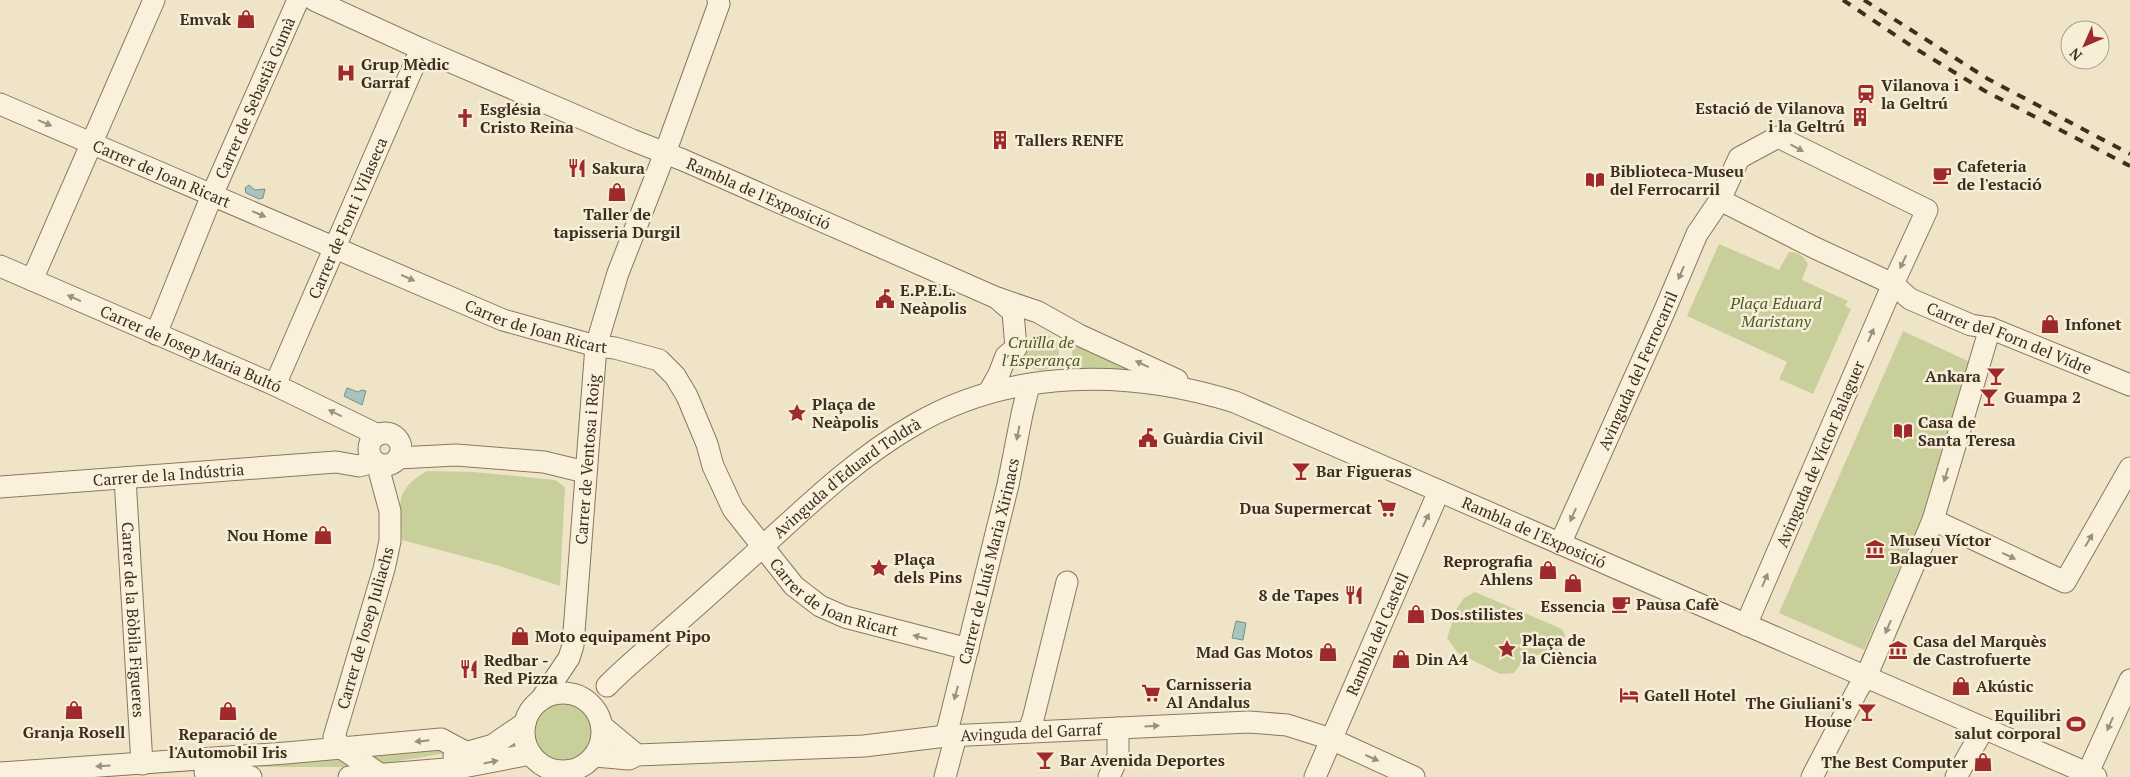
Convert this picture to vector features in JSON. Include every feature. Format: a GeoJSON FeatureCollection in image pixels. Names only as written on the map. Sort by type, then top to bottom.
{"type":"FeatureCollection","features":[{"type":"Feature","properties":{"kind":"street"},"geometry":{"type":"LineString","coordinates":[[32,280],[154,0]]}},
{"type":"Feature","properties":{"kind":"street","name":"Carrer de Sebastià Gumà"},"geometry":{"type":"LineString","coordinates":[[156,334],[212,195],[298,0]]}},
{"type":"Feature","properties":{"kind":"street","name":"Rambla de l'Exposició"},"geometry":{"type":"LineString","coordinates":[[314,0],[421,49],[632,140],[665,152],[997,298],[1038,312],[1072,331],[1202,392],[1244,406],[1984,728],[2090,776]]}},
{"type":"Feature","properties":{"kind":"street","name":"Carrer de Ventosa i Roig"},"geometry":{"type":"LineString","coordinates":[[542,698],[569,658],[573,644],[596,346],[618,272],[665,152],[719,4],[718,0]]}},
{"type":"Feature","properties":{"kind":"street","name":"Carrer de Font i Vilaseca"},"geometry":{"type":"LineString","coordinates":[[275,385],[421,49]]}},
{"type":"Feature","properties":{"kind":"street","name":"Carrer de Joan Ricart"},"geometry":{"type":"LineString","coordinates":[[0,104],[503,320],[596,346],[615,348],[659,360],[675,376],[687,396],[713,466],[733,509],[794,586],[820,606],[845,617],[968,649]]}},
{"type":"Feature","properties":{"kind":"street"},"geometry":{"type":"LineString","coordinates":[[1778,137],[1927,210],[1893,284],[1821,251],[1720,200],[1739,158],[1778,137]]}},
{"type":"Feature","properties":{"kind":"street","name":"Avinguda del Ferrocarril"},"geometry":{"type":"LineString","coordinates":[[1560,544],[1697,234],[1720,200]]}},
{"type":"Feature","properties":{"kind":"street","name":"Carrer de Josep Maria Bultó"},"geometry":{"type":"LineString","coordinates":[[0,266],[275,385],[385,451]]}},
{"type":"Feature","properties":{"kind":"street","name":"Carrer del Forn del Vidre"},"geometry":{"type":"LineString","coordinates":[[1893,284],[1910,298],[1971,325],[1990,328],[2130,385]]}},
{"type":"Feature","properties":{"kind":"street","name":"Avinguda de Víctor Balaguer"},"geometry":{"type":"LineString","coordinates":[[1746,625],[1893,284]]}},
{"type":"Feature","properties":{"kind":"street"},"geometry":{"type":"LineString","coordinates":[[989,392],[1000,374],[1006,356],[1016,348],[1013,312],[997,298]]}},
{"type":"Feature","properties":{"kind":"street"},"geometry":{"type":"LineString","coordinates":[[1812,777],[1866,677],[1933,520],[1990,328]]}},
{"type":"Feature","properties":{"kind":"street","name":"Rambla de l'Exposició"},"geometry":{"type":"LineString","coordinates":[[1030,385],[1055,380],[1103,379],[1162,384],[1202,392]]}},
{"type":"Feature","properties":{"kind":"street","name":"Avinguda d'Eduard Toldrà"},"geometry":{"type":"LineString","coordinates":[[577,695],[606,686],[834,483],[894,438],[916,424],[989,392],[1030,385]]}},
{"type":"Feature","properties":{"kind":"street","name":"Carrer de Lluís Maria Xirinacs"},"geometry":{"type":"LineString","coordinates":[[944,777],[968,649],[1008,486],[1022,414],[1030,385]]}},
{"type":"Feature","properties":{"kind":"street","name":"Carrer de la Indústria"},"geometry":{"type":"LineString","coordinates":[[0,487],[336,462],[359,466],[385,451],[544,462],[585,472]]}},
{"type":"Feature","properties":{"kind":"street","name":"Carrer de Josep Juliachs"},"geometry":{"type":"LineString","coordinates":[[343,749],[334,738],[384,569],[390,541],[385,451]]}},
{"type":"Feature","properties":{"kind":"street"},"geometry":{"type":"LineString","coordinates":[[1933,520],[2065,582],[2130,468]]}},
{"type":"Feature","properties":{"kind":"street","name":"Carrer de la Bòbila Figueres"},"geometry":{"type":"LineString","coordinates":[[125,478],[141,770]]}},
{"type":"Feature","properties":{"kind":"street","name":"Rambla del Castell"},"geometry":{"type":"LineString","coordinates":[[1315,777],[1439,491]]}},
{"type":"Feature","properties":{"kind":"street"},"geometry":{"type":"LineString","coordinates":[[1028,732],[1034,719],[1067,582]]}},
{"type":"Feature","properties":{"kind":"street","name":"Carrer de Ventosa i Roig"},"geometry":{"type":"LineString","coordinates":[[569,658],[577,695]]}},
{"type":"Feature","properties":{"kind":"street"},"geometry":{"type":"LineString","coordinates":[[2090,776],[2130,680]]}},
{"type":"Feature","properties":{"kind":"street"},"geometry":{"type":"LineString","coordinates":[[606,686],[601,721],[601,742],[593,764],[557,773],[545,767],[531,754],[525,739],[525,723],[532,709],[542,698],[552,694],[577,695],[595,708],[601,721],[637,755]]}},
{"type":"Feature","properties":{"kind":"street","name":"Avinguda del Garraf"},"geometry":{"type":"LineString","coordinates":[[593,764],[637,755],[864,746],[951,736],[1249,722],[1287,725],[1331,739],[1414,777]]}},
{"type":"Feature","properties":{"kind":"street"},"geometry":{"type":"LineString","coordinates":[[457,766],[525,723]]}},
{"type":"Feature","properties":{"kind":"street"},"geometry":{"type":"LineString","coordinates":[[1109,777],[1118,756],[1118,728]]}},
{"type":"Feature","properties":{"kind":"street"},"geometry":{"type":"LineString","coordinates":[[1956,777],[1984,728]]}},
{"type":"Feature","properties":{"kind":"street"},"geometry":{"type":"LineString","coordinates":[[0,773],[141,770],[441,739],[457,766]]}},
{"type":"Feature","properties":{"kind":"street"},"geometry":{"type":"LineString","coordinates":[[343,749],[381,775]]}},
{"type":"Feature","properties":{"kind":"street"},"geometry":{"type":"LineString","coordinates":[[349,777],[408,772],[436,761],[457,766],[531,754]]}},
{"type":"Feature","properties":{"kind":"street"},"geometry":{"type":"LineString","coordinates":[[141,770],[179,775],[223,771],[244,773],[251,777]]}},
{"type":"Feature","properties":{"kind":"green space","name":"Plaça Eduard Maristany"},"geometry":{"type":"Polygon","coordinates":[[[1719,244],[1779,270],[1789,252],[1798,254],[1808,264],[1802,280],[1848,301],[1845,306],[1851,309],[1813,394],[1779,379],[1787,362],[1687,316],[1719,244]]]}},
{"type":"Feature","properties":{"kind":"green space"},"geometry":{"type":"Polygon","coordinates":[[[1903,331],[1970,362],[1922,516],[1864,650],[1779,613],[1903,331]]]}},
{"type":"Feature","properties":{"kind":"green space","name":"Cruïlla de l'Esperança"},"geometry":{"type":"Polygon","coordinates":[[[1041,334],[1048,335],[1054,339],[1058,345],[1058,359],[1054,365],[1048,369],[1041,370],[1034,369],[1028,365],[1024,359],[1023,352],[1024,345],[1028,339],[1034,335],[1041,334]]]}},
{"type":"Feature","properties":{"kind":"green space"},"geometry":{"type":"Polygon","coordinates":[[[1070,340],[1142,373],[1068,371],[1072,356],[1070,340]]]}},
{"type":"Feature","properties":{"kind":"green space"},"geometry":{"type":"Polygon","coordinates":[[[427,471],[474,472],[555,480],[565,487],[560,586],[496,565],[402,540],[400,508],[403,492],[416,478],[427,471]]]}},
{"type":"Feature","properties":{"kind":"green space"},"geometry":{"type":"Polygon","coordinates":[[[1475,592],[1562,629],[1565,635],[1561,647],[1555,654],[1535,655],[1527,658],[1514,673],[1500,674],[1458,653],[1447,638],[1457,608],[1464,598],[1475,592]]]}},
{"type":"Feature","properties":{"kind":"green space"},"geometry":{"type":"Polygon","coordinates":[[[557,702],[569,702],[584,710],[592,725],[592,737],[584,752],[569,760],[557,760],[542,752],[534,737],[534,725],[542,710],[557,702]]]}},
{"type":"Feature","properties":{"kind":"green space"},"geometry":{"type":"Polygon","coordinates":[[[439,744],[453,752],[374,765],[359,755],[439,744]]]}},
{"type":"Feature","properties":{"kind":"green space"},"geometry":{"type":"Polygon","coordinates":[[[343,755],[357,767],[218,767],[109,777],[2,777],[343,755]]]}},
{"type":"Feature","properties":{"kind":"water"},"geometry":{"type":"Polygon","coordinates":[[[249,185],[255,190],[265,189],[263,198],[259,199],[246,193],[245,188],[249,185]]]}},
{"type":"Feature","properties":{"kind":"water"},"geometry":{"type":"Polygon","coordinates":[[[347,388],[358,392],[366,391],[362,405],[344,396],[347,388]]]}},
{"type":"Feature","properties":{"kind":"water"},"geometry":{"type":"Polygon","coordinates":[[[1236,621],[1246,623],[1243,640],[1232,638],[1236,621]]]}},
{"type":"Feature","properties":{"kind":"railway"},"geometry":{"type":"LineString","coordinates":[[1843,0],[1913,47],[1985,91],[2130,166]]}},
{"type":"Feature","properties":{"kind":"railway"},"geometry":{"type":"LineString","coordinates":[[1864,0],[1988,79],[2130,154]]}},
{"type":"Feature","properties":{"kind":"place","name":"Emvak"},"geometry":{"type":"Point","coordinates":[246,19]}},
{"type":"Feature","properties":{"kind":"place","name":"Grup Mèdic Garraf"},"geometry":{"type":"Point","coordinates":[346,73]}},
{"type":"Feature","properties":{"kind":"place","name":"Vilanova i la Geltrú"},"geometry":{"type":"Point","coordinates":[1866,94]}},
{"type":"Feature","properties":{"kind":"place","name":"Estació de Vilanova i la Geltrú"},"geometry":{"type":"Point","coordinates":[1860,117]}},
{"type":"Feature","properties":{"kind":"place","name":"Església Cristo Reina"},"geometry":{"type":"Point","coordinates":[465,118]}},
{"type":"Feature","properties":{"kind":"place","name":"Tallers RENFE"},"geometry":{"type":"Point","coordinates":[1000,140]}},
{"type":"Feature","properties":{"kind":"place","name":"Sakura"},"geometry":{"type":"Point","coordinates":[577,168]}},
{"type":"Feature","properties":{"kind":"place","name":"Cafeteria de l'estació"},"geometry":{"type":"Point","coordinates":[1942,175]}},
{"type":"Feature","properties":{"kind":"place","name":"Biblioteca-Museu del Ferrocarril"},"geometry":{"type":"Point","coordinates":[1595,180]}},
{"type":"Feature","properties":{"kind":"place","name":"Taller de tapisseria Durgil"},"geometry":{"type":"Point","coordinates":[617,192]}},
{"type":"Feature","properties":{"kind":"place","name":"E.P.E.L. Neàpolis"},"geometry":{"type":"Point","coordinates":[885,299]}},
{"type":"Feature","properties":{"kind":"place","name":"Infonet"},"geometry":{"type":"Point","coordinates":[2050,324]}},
{"type":"Feature","properties":{"kind":"place","name":"Ankara"},"geometry":{"type":"Point","coordinates":[1996,376]}},
{"type":"Feature","properties":{"kind":"place","name":"Guampa 2"},"geometry":{"type":"Point","coordinates":[1989,397]}},
{"type":"Feature","properties":{"kind":"place","name":"Plaça de Neàpolis"},"geometry":{"type":"Point","coordinates":[797,413]}},
{"type":"Feature","properties":{"kind":"place","name":"Casa de Santa Teresa"},"geometry":{"type":"Point","coordinates":[1903,431]}},
{"type":"Feature","properties":{"kind":"place","name":"Guàrdia Civil"},"geometry":{"type":"Point","coordinates":[1148,438]}},
{"type":"Feature","properties":{"kind":"place","name":"Bar Figueras"},"geometry":{"type":"Point","coordinates":[1301,471]}},
{"type":"Feature","properties":{"kind":"place","name":"Dua Supermercat"},"geometry":{"type":"Point","coordinates":[1387,508]}},
{"type":"Feature","properties":{"kind":"place","name":"Nou Home"},"geometry":{"type":"Point","coordinates":[323,535]}},
{"type":"Feature","properties":{"kind":"place","name":"Museu Víctor Balaguer"},"geometry":{"type":"Point","coordinates":[1875,549]}},
{"type":"Feature","properties":{"kind":"place","name":"Plaça dels Pins"},"geometry":{"type":"Point","coordinates":[879,568]}},
{"type":"Feature","properties":{"kind":"place","name":"Reprografia Ahlens"},"geometry":{"type":"Point","coordinates":[1548,570]}},
{"type":"Feature","properties":{"kind":"place","name":"Essencia"},"geometry":{"type":"Point","coordinates":[1573,583]}},
{"type":"Feature","properties":{"kind":"place","name":"8 de Tapes"},"geometry":{"type":"Point","coordinates":[1354,595]}},
{"type":"Feature","properties":{"kind":"place","name":"Pausa Cafè"},"geometry":{"type":"Point","coordinates":[1621,604]}},
{"type":"Feature","properties":{"kind":"place","name":"Dos.stilistes"},"geometry":{"type":"Point","coordinates":[1416,614]}},
{"type":"Feature","properties":{"kind":"place","name":"Moto equipament Pipo"},"geometry":{"type":"Point","coordinates":[520,636]}},
{"type":"Feature","properties":{"kind":"place","name":"Plaça de la Ciència"},"geometry":{"type":"Point","coordinates":[1507,649]}},
{"type":"Feature","properties":{"kind":"place","name":"Casa del Marquès de Castrofuerte"},"geometry":{"type":"Point","coordinates":[1898,650]}},
{"type":"Feature","properties":{"kind":"place","name":"Mad Gas Motos"},"geometry":{"type":"Point","coordinates":[1328,652]}},
{"type":"Feature","properties":{"kind":"place","name":"Din A4"},"geometry":{"type":"Point","coordinates":[1401,659]}},
{"type":"Feature","properties":{"kind":"place","name":"Redbar - Red Pizza"},"geometry":{"type":"Point","coordinates":[469,669]}},
{"type":"Feature","properties":{"kind":"place","name":"Akústic"},"geometry":{"type":"Point","coordinates":[1961,686]}},
{"type":"Feature","properties":{"kind":"place","name":"Carnisseria Al Andalus"},"geometry":{"type":"Point","coordinates":[1151,693]}},
{"type":"Feature","properties":{"kind":"place","name":"Gatell Hotel"},"geometry":{"type":"Point","coordinates":[1629,695]}},
{"type":"Feature","properties":{"kind":"place","name":"Granja Rosell"},"geometry":{"type":"Point","coordinates":[74,710]}},
{"type":"Feature","properties":{"kind":"place","name":"Reparació de l'Automobil Iris"},"geometry":{"type":"Point","coordinates":[228,711]}},
{"type":"Feature","properties":{"kind":"place","name":"The Giuliani's House"},"geometry":{"type":"Point","coordinates":[1867,712]}},
{"type":"Feature","properties":{"kind":"place","name":"Equilibri salut corporal"},"geometry":{"type":"Point","coordinates":[2076,724]}},
{"type":"Feature","properties":{"kind":"place","name":"Bar Avenida Deportes"},"geometry":{"type":"Point","coordinates":[1045,760]}},
{"type":"Feature","properties":{"kind":"place","name":"The Best Computer"},"geometry":{"type":"Point","coordinates":[1983,762]}}]}
